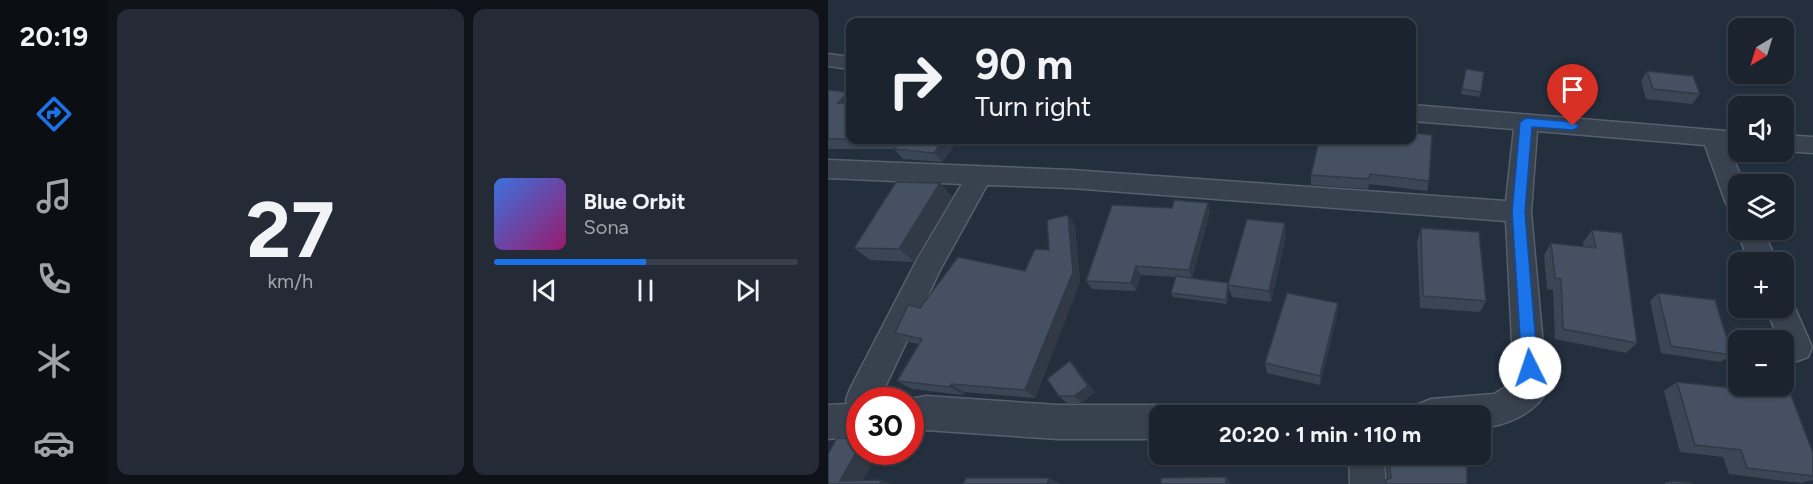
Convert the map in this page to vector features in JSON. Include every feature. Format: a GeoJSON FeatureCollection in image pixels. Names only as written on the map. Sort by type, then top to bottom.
{"type":"FeatureCollection","features":[{"type":"Feature","properties":{"kind":"street"},"geometry":{"type":"LineString","coordinates":[[828,60],[846,62]]}},
{"type":"Feature","properties":{"kind":"street"},"geometry":{"type":"LineString","coordinates":[[1416,113],[1728,139]]}},
{"type":"Feature","properties":{"kind":"street"},"geometry":{"type":"LineString","coordinates":[[1491,411],[1498,410],[1531,390],[1518,212],[1526,122]]}},
{"type":"Feature","properties":{"kind":"street"},"geometry":{"type":"LineString","coordinates":[[1713,138],[1728,176]]}},
{"type":"Feature","properties":{"kind":"street"},"geometry":{"type":"LineString","coordinates":[[1794,144],[1813,146]]}},
{"type":"Feature","properties":{"kind":"street"},"geometry":{"type":"LineString","coordinates":[[828,169],[1071,179],[1518,212]]}},
{"type":"Feature","properties":{"kind":"street"},"geometry":{"type":"LineString","coordinates":[[865,387],[929,264],[979,176]]}},
{"type":"Feature","properties":{"kind":"street"},"geometry":{"type":"LineString","coordinates":[[1785,318],[1797,347]]}},
{"type":"Feature","properties":{"kind":"street"},"geometry":{"type":"LineString","coordinates":[[924,413],[1058,422],[1149,422]]}},
{"type":"Feature","properties":{"kind":"street"},"geometry":{"type":"LineString","coordinates":[[1367,465],[1368,484]]}},
{"type":"Feature","properties":{"kind":"building"},"geometry":{"type":"Polygon","coordinates":[[[1466,69],[1484,72],[1481,92],[1462,89],[1466,69]]]}},
{"type":"Feature","properties":{"kind":"building"},"geometry":{"type":"Polygon","coordinates":[[[1647,71],[1693,76],[1700,94],[1653,89],[1647,71]]]}},
{"type":"Feature","properties":{"kind":"building"},"geometry":{"type":"Polygon","coordinates":[[[828,90],[846,92],[838,103],[846,103],[846,139],[828,139],[828,90]]]}},
{"type":"Feature","properties":{"kind":"building"},"geometry":{"type":"Polygon","coordinates":[[[1416,133],[1432,135],[1429,181],[1370,174],[1369,179],[1311,175],[1318,144],[1416,144],[1416,133]]]}},
{"type":"Feature","properties":{"kind":"building"},"geometry":{"type":"Polygon","coordinates":[[[898,144],[940,144],[934,153],[894,149],[898,144]]]}},
{"type":"Feature","properties":{"kind":"building"},"geometry":{"type":"Polygon","coordinates":[[[896,182],[940,183],[899,249],[854,248],[896,182]]]}},
{"type":"Feature","properties":{"kind":"building"},"geometry":{"type":"Polygon","coordinates":[[[1174,200],[1208,203],[1189,270],[1136,266],[1131,283],[1086,281],[1112,205],[1172,208],[1174,200]]]}},
{"type":"Feature","properties":{"kind":"building"},"geometry":{"type":"Polygon","coordinates":[[[1068,215],[1073,272],[1025,390],[951,384],[950,387],[897,381],[922,339],[895,333],[908,305],[920,308],[958,257],[1025,271],[1035,249],[1049,250],[1047,220],[1068,215]]]}},
{"type":"Feature","properties":{"kind":"building"},"geometry":{"type":"Polygon","coordinates":[[[1247,219],[1285,223],[1269,291],[1228,285],[1247,219]]]}},
{"type":"Feature","properties":{"kind":"building"},"geometry":{"type":"Polygon","coordinates":[[[1421,228],[1479,232],[1486,301],[1423,296],[1421,228]]]}},
{"type":"Feature","properties":{"kind":"building"},"geometry":{"type":"Polygon","coordinates":[[[1592,230],[1622,233],[1637,343],[1563,329],[1561,279],[1555,278],[1551,243],[1596,248],[1592,230]]]}},
{"type":"Feature","properties":{"kind":"building"},"geometry":{"type":"Polygon","coordinates":[[[1176,276],[1228,283],[1226,300],[1171,293],[1176,276]]]}},
{"type":"Feature","properties":{"kind":"building"},"geometry":{"type":"Polygon","coordinates":[[[1287,293],[1338,303],[1320,376],[1265,363],[1287,293]]]}},
{"type":"Feature","properties":{"kind":"building"},"geometry":{"type":"Polygon","coordinates":[[[1658,293],[1715,300],[1728,342],[1728,354],[1671,346],[1658,293]]]}},
{"type":"Feature","properties":{"kind":"building"},"geometry":{"type":"Polygon","coordinates":[[[1070,361],[1088,386],[1074,396],[1059,396],[1047,379],[1070,361]]]}},
{"type":"Feature","properties":{"kind":"building"},"geometry":{"type":"Polygon","coordinates":[[[1677,382],[1728,388],[1728,396],[1791,396],[1813,453],[1813,476],[1747,468],[1741,450],[1695,445],[1677,382]]]}},
{"type":"Feature","properties":{"kind":"building"},"geometry":{"type":"Polygon","coordinates":[[[837,438],[846,438],[846,465],[849,465],[840,481],[881,480],[880,484],[828,484],[828,454],[837,438]]]}},
{"type":"Feature","properties":{"kind":"building"},"geometry":{"type":"Polygon","coordinates":[[[1390,465],[1467,465],[1467,484],[1386,484],[1386,480],[1391,478],[1390,465]]]}},
{"type":"Feature","properties":{"kind":"building"},"geometry":{"type":"Polygon","coordinates":[[[1226,477],[1226,484],[1161,484],[1161,478],[1226,477]]]}},
{"type":"Feature","properties":{"kind":"building"},"geometry":{"type":"Polygon","coordinates":[[[966,478],[1049,478],[1047,484],[963,484],[966,478]]]}},
{"type":"Feature","properties":{"kind":"building"},"geometry":{"type":"Polygon","coordinates":[[[1671,481],[1692,483],[1692,484],[1672,484],[1671,481]]]}},
{"type":"Feature","properties":{"kind":"route"},"geometry":{"type":"LineString","coordinates":[[1530,368],[1518,212],[1526,122],[1573,126]]}}]}
